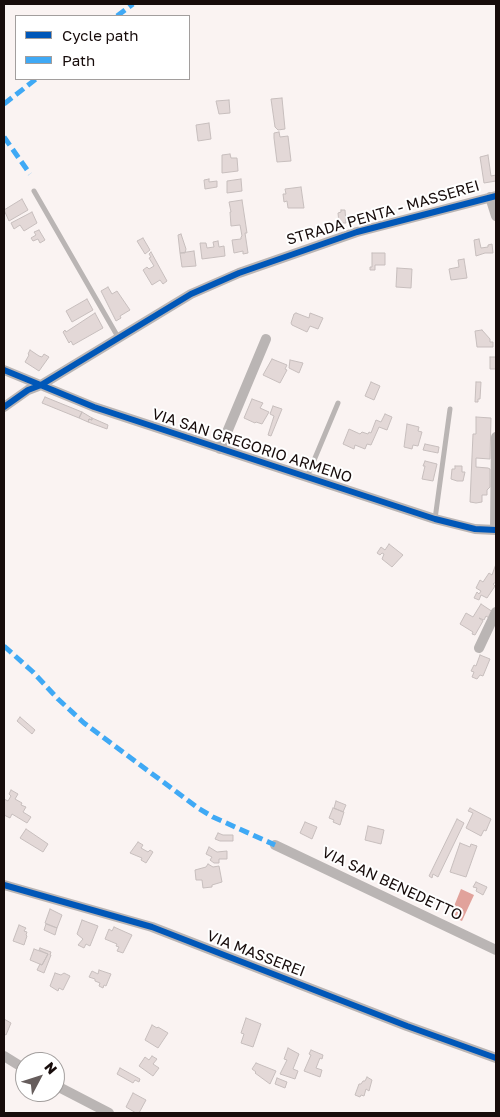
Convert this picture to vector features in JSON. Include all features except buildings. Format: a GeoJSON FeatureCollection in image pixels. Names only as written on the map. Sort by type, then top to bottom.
{"type":"FeatureCollection","features":[{"type":"Feature","properties":{"kind":"street","name":"STRADA PENTA - MASSEREI"},"geometry":{"type":"LineString","coordinates":[[4,407],[28,390],[41,385],[191,294],[239,273],[357,232],[493,197]]}},
{"type":"Feature","properties":{"kind":"street"},"geometry":{"type":"LineString","coordinates":[[493,197],[496,216]]}},
{"type":"Feature","properties":{"kind":"street"},"geometry":{"type":"LineString","coordinates":[[220,449],[266,339]]}},
{"type":"Feature","properties":{"kind":"street","name":"VIA SAN GREGORIO ARMENO"},"geometry":{"type":"LineString","coordinates":[[4,370],[94,407],[435,519],[475,529],[496,530]]}},
{"type":"Feature","properties":{"kind":"street"},"geometry":{"type":"LineString","coordinates":[[496,437],[496,530]]}},
{"type":"Feature","properties":{"kind":"street"},"geometry":{"type":"LineString","coordinates":[[479,648],[496,612]]}},
{"type":"Feature","properties":{"kind":"street","name":"VIA SAN BENEDETTO"},"geometry":{"type":"LineString","coordinates":[[275,845],[496,950]]}},
{"type":"Feature","properties":{"kind":"street","name":"VIA MASSEREI"},"geometry":{"type":"LineString","coordinates":[[4,885],[152,927],[407,1026],[496,1058]]}},
{"type":"Feature","properties":{"kind":"street"},"geometry":{"type":"LineString","coordinates":[[4,1056],[15,1063]]}},
{"type":"Feature","properties":{"kind":"street"},"geometry":{"type":"LineString","coordinates":[[65,1090],[108,1113]]}},
{"type":"Feature","properties":{"kind":"lane"},"geometry":{"type":"LineString","coordinates":[[34,191],[118,337]]}},
{"type":"Feature","properties":{"kind":"lane"},"geometry":{"type":"LineString","coordinates":[[307,477],[338,403]]}},
{"type":"Feature","properties":{"kind":"lane"},"geometry":{"type":"LineString","coordinates":[[435,519],[450,409]]}},
{"type":"Feature","properties":{"kind":"shaded area"},"geometry":{"type":"Polygon","coordinates":[[[461,889],[474,895],[462,921],[450,916],[461,889]]]}},
{"type":"Feature","properties":{"kind":"marked path"},"geometry":{"type":"LineString","coordinates":[[118,15],[133,4]]}},
{"type":"Feature","properties":{"kind":"marked path"},"geometry":{"type":"LineString","coordinates":[[4,104],[35,80]]}},
{"type":"Feature","properties":{"kind":"marked path"},"geometry":{"type":"LineString","coordinates":[[4,137],[30,174]]}},
{"type":"Feature","properties":{"kind":"marked path"},"geometry":{"type":"LineString","coordinates":[[4,646],[84,723],[198,808],[213,817],[275,845]]}},
{"type":"Feature","properties":{"kind":"cycle path"},"geometry":{"type":"LineString","coordinates":[[4,407],[28,390],[41,385],[191,294],[239,273],[357,232],[496,196]]}},
{"type":"Feature","properties":{"kind":"cycle path"},"geometry":{"type":"LineString","coordinates":[[4,370],[94,407],[435,519],[475,529],[496,530]]}},
{"type":"Feature","properties":{"kind":"cycle path"},"geometry":{"type":"LineString","coordinates":[[4,885],[152,927],[407,1026],[496,1058]]}}]}
